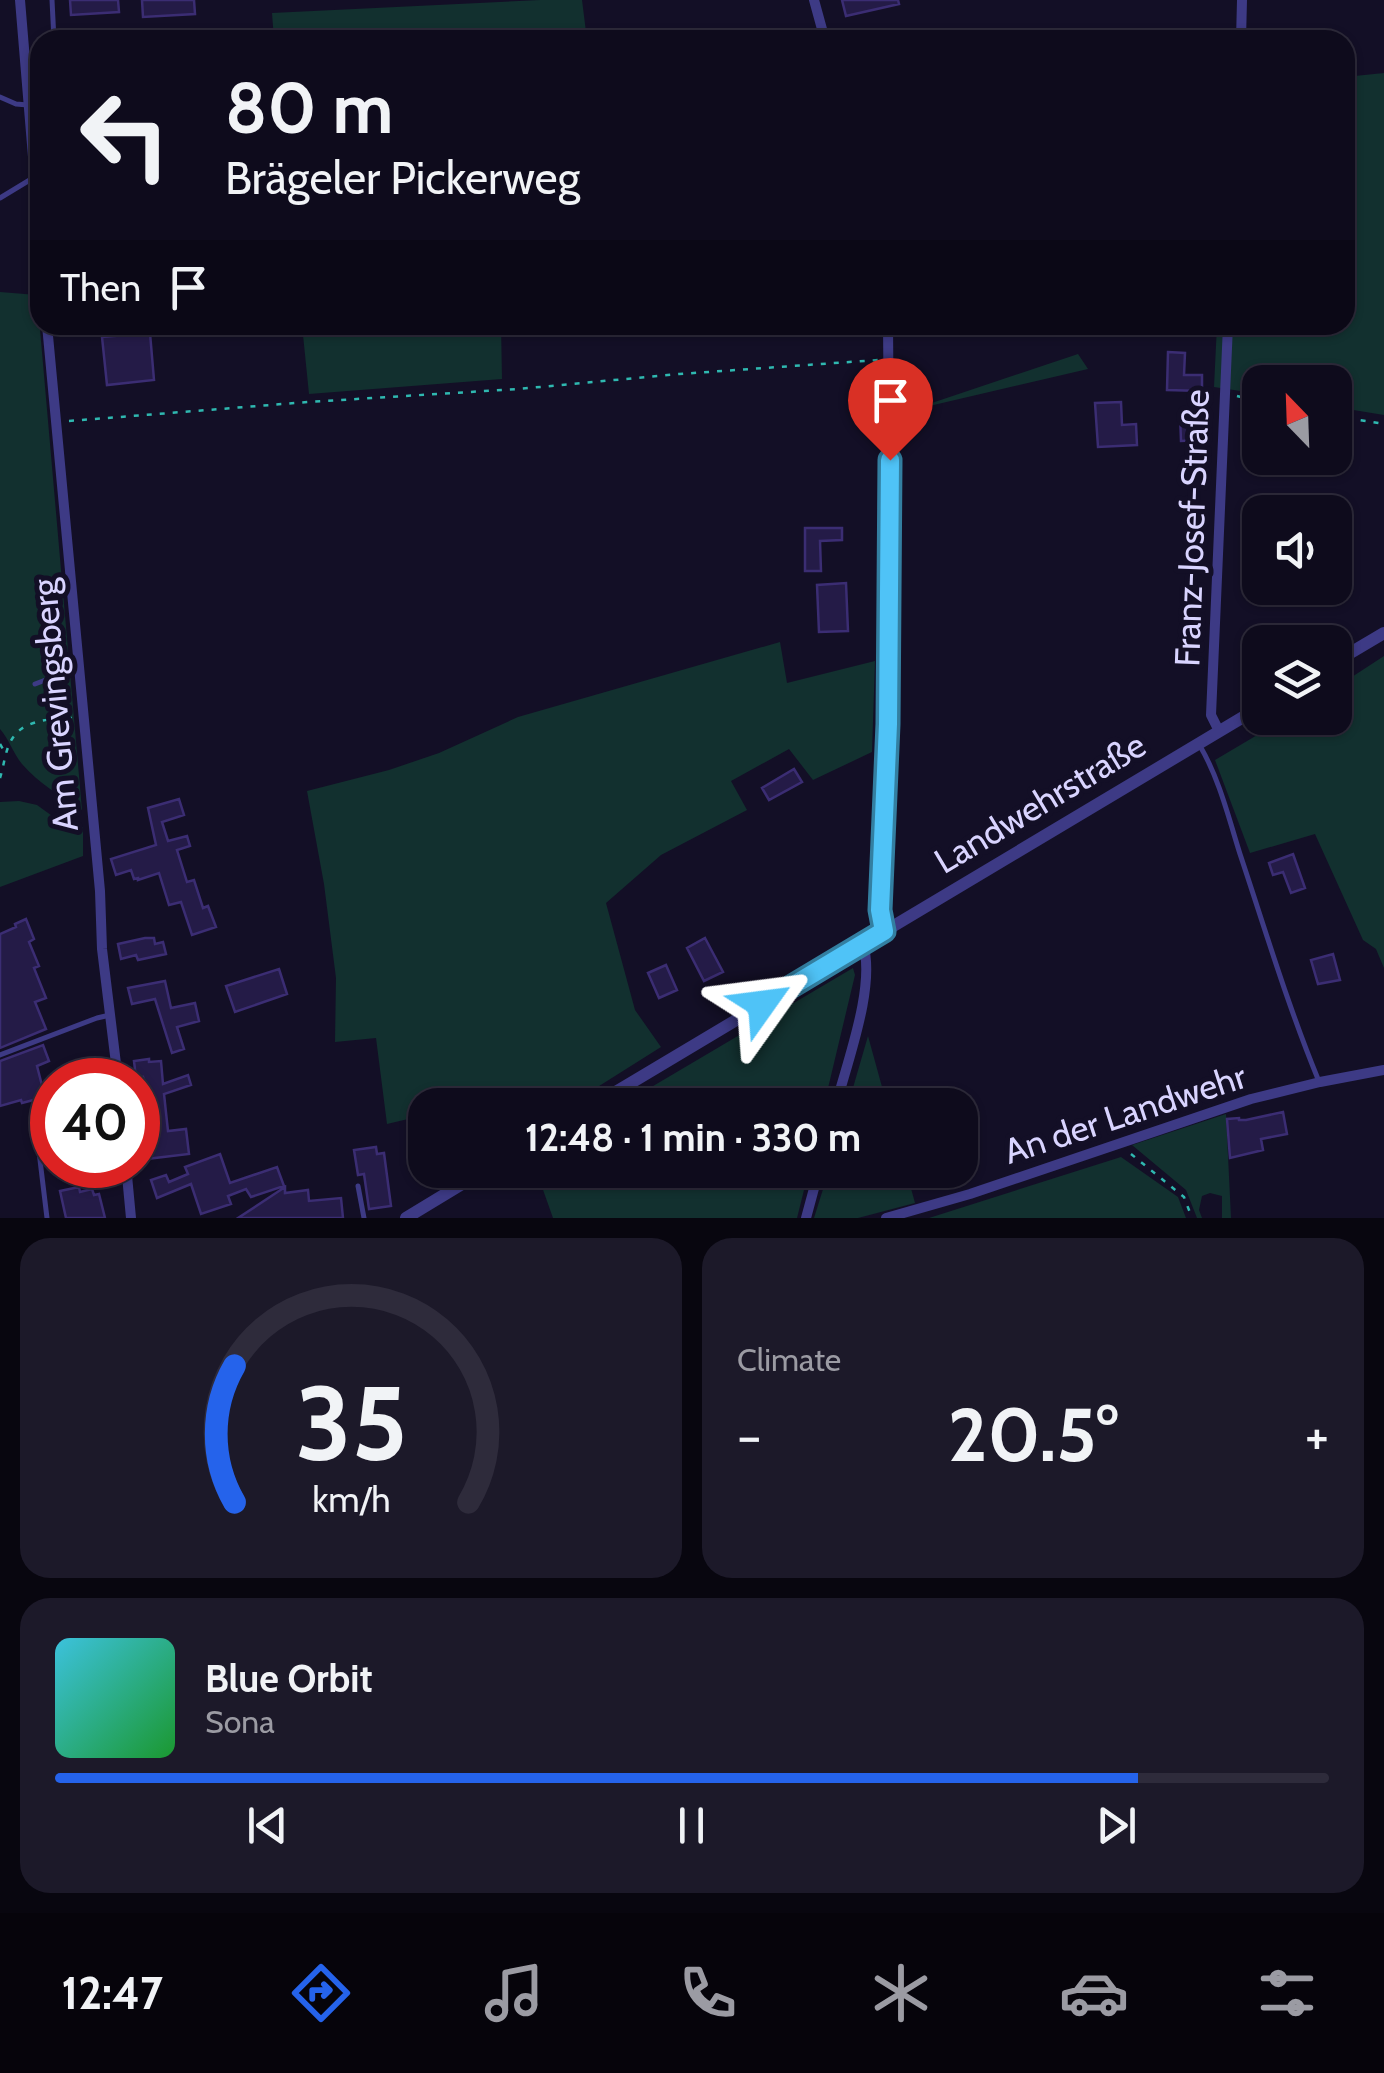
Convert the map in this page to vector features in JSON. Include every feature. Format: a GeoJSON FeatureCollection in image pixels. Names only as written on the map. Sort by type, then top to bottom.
{"type":"FeatureCollection","features":[{"type":"Feature","properties":{"kind":"street"},"geometry":{"type":"LineString","coordinates":[[20,0],[30,71]]}},
{"type":"Feature","properties":{"kind":"street"},"geometry":{"type":"LineString","coordinates":[[814,0],[822,30]]}},
{"type":"Feature","properties":{"kind":"street"},"geometry":{"type":"LineString","coordinates":[[1240,30],[1242,0]]}},
{"type":"Feature","properties":{"kind":"street","name":"Am Grevingsberg"},"geometry":{"type":"LineString","coordinates":[[48,335],[100,890],[102,948],[116,1058]]}},
{"type":"Feature","properties":{"kind":"street"},"geometry":{"type":"LineString","coordinates":[[884,931],[880,910],[888,724],[889,335]]}},
{"type":"Feature","properties":{"kind":"street","name":"Franz-Josef-Straße"},"geometry":{"type":"LineString","coordinates":[[1219,731],[1212,715],[1228,335]]}},
{"type":"Feature","properties":{"kind":"street"},"geometry":{"type":"LineString","coordinates":[[1352,652],[1384,632]]}},
{"type":"Feature","properties":{"kind":"street","name":"Landwehrstraße"},"geometry":{"type":"LineString","coordinates":[[622,1088],[1242,717]]}},
{"type":"Feature","properties":{"kind":"street"},"geometry":{"type":"LineString","coordinates":[[840,1088],[863,999],[867,966],[863,944]]}},
{"type":"Feature","properties":{"kind":"street","name":"An der Landwehr"},"geometry":{"type":"LineString","coordinates":[[886,1218],[970,1194],[1251,1099],[1384,1070]]}},
{"type":"Feature","properties":{"kind":"street"},"geometry":{"type":"LineString","coordinates":[[128,1188],[131,1218]]}},
{"type":"Feature","properties":{"kind":"street"},"geometry":{"type":"LineString","coordinates":[[406,1218],[455,1188]]}},
{"type":"Feature","properties":{"kind":"street"},"geometry":{"type":"LineString","coordinates":[[806,1218],[814,1188]]}},
{"type":"Feature","properties":{"kind":"lane"},"geometry":{"type":"LineString","coordinates":[[52,0],[54,30]]}},
{"type":"Feature","properties":{"kind":"lane"},"geometry":{"type":"LineString","coordinates":[[0,97],[30,105]]}},
{"type":"Feature","properties":{"kind":"lane"},"geometry":{"type":"LineString","coordinates":[[0,197],[30,180]]}},
{"type":"Feature","properties":{"kind":"lane"},"geometry":{"type":"LineString","coordinates":[[35,684],[79,672]]}},
{"type":"Feature","properties":{"kind":"lane"},"geometry":{"type":"LineString","coordinates":[[1198,744],[1227,814],[1293,1014],[1320,1082]]}},
{"type":"Feature","properties":{"kind":"lane"},"geometry":{"type":"LineString","coordinates":[[0,1055],[112,1015]]}},
{"type":"Feature","properties":{"kind":"lane"},"geometry":{"type":"LineString","coordinates":[[358,1186],[364,1218]]}},
{"type":"Feature","properties":{"kind":"lane"},"geometry":{"type":"LineString","coordinates":[[43,1188],[47,1218]]}},
{"type":"Feature","properties":{"kind":"path"},"geometry":{"type":"LineString","coordinates":[[56,424],[170,412],[890,359]]}},
{"type":"Feature","properties":{"kind":"path"},"geometry":{"type":"LineString","coordinates":[[1225,392],[1242,397]]}},
{"type":"Feature","properties":{"kind":"path"},"geometry":{"type":"LineString","coordinates":[[1352,419],[1384,424]]}},
{"type":"Feature","properties":{"kind":"path"},"geometry":{"type":"LineString","coordinates":[[0,778],[12,738],[24,726],[46,719],[84,718]]}},
{"type":"Feature","properties":{"kind":"path"},"geometry":{"type":"LineString","coordinates":[[0,744],[6,755]]}},
{"type":"Feature","properties":{"kind":"path"},"geometry":{"type":"LineString","coordinates":[[1118,1144],[1184,1196],[1192,1218]]}},
{"type":"Feature","properties":{"kind":"green space"},"geometry":{"type":"Polygon","coordinates":[[[582,0],[586,30],[273,30],[272,13],[582,0]]]}},
{"type":"Feature","properties":{"kind":"green space"},"geometry":{"type":"Polygon","coordinates":[[[1384,73],[1384,415],[1352,410],[1352,365],[1242,365],[1242,391],[1214,387],[1217,335],[1355,335],[1355,76],[1384,73]]]}},
{"type":"Feature","properties":{"kind":"green space"},"geometry":{"type":"Polygon","coordinates":[[[0,292],[30,294],[30,335],[40,335],[82,810],[28,771],[0,729],[0,292]]]}},
{"type":"Feature","properties":{"kind":"green space"},"geometry":{"type":"Polygon","coordinates":[[[303,335],[501,335],[502,379],[309,394],[303,335]]]}},
{"type":"Feature","properties":{"kind":"green space"},"geometry":{"type":"Polygon","coordinates":[[[1078,354],[1088,369],[908,411],[1078,354]]]}},
{"type":"Feature","properties":{"kind":"green space"},"geometry":{"type":"Polygon","coordinates":[[[780,642],[787,683],[875,661],[872,752],[813,780],[789,749],[731,781],[747,810],[661,855],[606,903],[635,1010],[661,1047],[596,1088],[408,1088],[408,1119],[387,1124],[376,1038],[335,1042],[336,978],[307,791],[439,753],[518,717],[780,642]]]}},
{"type":"Feature","properties":{"kind":"green space"},"geometry":{"type":"Polygon","coordinates":[[[1384,656],[1384,968],[1376,949],[1363,940],[1315,834],[1250,853],[1215,760],[1257,735],[1352,735],[1352,677],[1384,656]]]}},
{"type":"Feature","properties":{"kind":"green space"},"geometry":{"type":"Polygon","coordinates":[[[0,802],[37,805],[66,826],[83,827],[83,856],[0,887],[0,802]]]}},
{"type":"Feature","properties":{"kind":"green space"},"geometry":{"type":"Polygon","coordinates":[[[853,968],[855,975],[828,1088],[650,1088],[853,968]]]}},
{"type":"Feature","properties":{"kind":"green space"},"geometry":{"type":"Polygon","coordinates":[[[868,1036],[882,1088],[853,1088],[868,1036]]]}},
{"type":"Feature","properties":{"kind":"green space"},"geometry":{"type":"Polygon","coordinates":[[[1226,1114],[1231,1218],[1222,1218],[1222,1196],[1210,1193],[1202,1196],[1202,1218],[1197,1218],[1186,1190],[1132,1145],[1226,1114]]]}},
{"type":"Feature","properties":{"kind":"green space"},"geometry":{"type":"Polygon","coordinates":[[[1121,1157],[1178,1197],[1186,1218],[929,1218],[1121,1157]]]}},
{"type":"Feature","properties":{"kind":"green space"},"geometry":{"type":"Polygon","coordinates":[[[542,1188],[804,1188],[797,1218],[553,1218],[542,1188]]]}},
{"type":"Feature","properties":{"kind":"green space"},"geometry":{"type":"Polygon","coordinates":[[[823,1188],[911,1188],[915,1203],[858,1218],[814,1218],[823,1188]]]}},
{"type":"Feature","properties":{"kind":"building"},"geometry":{"type":"Polygon","coordinates":[[[70,0],[118,0],[119,12],[71,15],[70,0]]]}},
{"type":"Feature","properties":{"kind":"building"},"geometry":{"type":"Polygon","coordinates":[[[142,0],[194,0],[195,14],[143,17],[142,0]]]}},
{"type":"Feature","properties":{"kind":"building"},"geometry":{"type":"Polygon","coordinates":[[[842,0],[898,0],[899,4],[846,16],[842,0]]]}},
{"type":"Feature","properties":{"kind":"building"},"geometry":{"type":"Polygon","coordinates":[[[150,335],[154,380],[107,385],[102,337],[150,335]]]}},
{"type":"Feature","properties":{"kind":"building"},"geometry":{"type":"Polygon","coordinates":[[[1168,352],[1185,353],[1184,375],[1202,375],[1202,391],[1167,390],[1168,352]]]}},
{"type":"Feature","properties":{"kind":"building"},"geometry":{"type":"Polygon","coordinates":[[[1121,402],[1122,425],[1136,424],[1137,445],[1098,447],[1095,403],[1121,402]]]}},
{"type":"Feature","properties":{"kind":"building"},"geometry":{"type":"Polygon","coordinates":[[[1202,413],[1204,440],[1181,441],[1180,414],[1202,413]]]}},
{"type":"Feature","properties":{"kind":"building"},"geometry":{"type":"Polygon","coordinates":[[[805,528],[842,528],[842,540],[820,541],[821,571],[805,571],[805,528]]]}},
{"type":"Feature","properties":{"kind":"building"},"geometry":{"type":"Polygon","coordinates":[[[846,583],[848,631],[819,632],[817,585],[846,583]]]}},
{"type":"Feature","properties":{"kind":"building"},"geometry":{"type":"Polygon","coordinates":[[[794,769],[802,782],[769,800],[762,788],[794,769]]]}},
{"type":"Feature","properties":{"kind":"building"},"geometry":{"type":"Polygon","coordinates":[[[179,799],[184,815],[162,822],[168,841],[187,836],[190,846],[177,850],[187,882],[194,880],[203,908],[208,906],[216,927],[192,935],[181,902],[169,905],[159,873],[138,880],[131,870],[116,875],[111,859],[156,845],[148,808],[179,799]]]}},
{"type":"Feature","properties":{"kind":"building"},"geometry":{"type":"Polygon","coordinates":[[[1293,854],[1305,888],[1291,893],[1283,872],[1273,875],[1269,863],[1293,854]]]}},
{"type":"Feature","properties":{"kind":"building"},"geometry":{"type":"Polygon","coordinates":[[[26,919],[34,939],[29,942],[39,966],[34,968],[46,998],[35,1002],[46,1029],[0,1048],[0,934],[26,919]]]}},
{"type":"Feature","properties":{"kind":"building"},"geometry":{"type":"Polygon","coordinates":[[[154,938],[155,944],[163,942],[166,954],[121,959],[118,944],[154,938]]]}},
{"type":"Feature","properties":{"kind":"building"},"geometry":{"type":"Polygon","coordinates":[[[705,938],[723,972],[704,981],[687,948],[705,938]]]}},
{"type":"Feature","properties":{"kind":"building"},"geometry":{"type":"Polygon","coordinates":[[[1333,954],[1340,980],[1318,984],[1311,960],[1333,954]]]}},
{"type":"Feature","properties":{"kind":"building"},"geometry":{"type":"Polygon","coordinates":[[[666,965],[677,990],[659,998],[648,973],[666,965]]]}},
{"type":"Feature","properties":{"kind":"building"},"geometry":{"type":"Polygon","coordinates":[[[279,969],[287,994],[235,1012],[226,986],[279,969]]]}},
{"type":"Feature","properties":{"kind":"building"},"geometry":{"type":"Polygon","coordinates":[[[165,981],[171,1008],[195,1003],[199,1021],[177,1027],[184,1049],[172,1053],[155,999],[132,1004],[128,988],[165,981]]]}},
{"type":"Feature","properties":{"kind":"building"},"geometry":{"type":"Polygon","coordinates":[[[43,1045],[48,1058],[30,1058],[30,1101],[0,1106],[0,1061],[43,1045]]]}},
{"type":"Feature","properties":{"kind":"building"},"geometry":{"type":"Polygon","coordinates":[[[160,1061],[163,1084],[188,1075],[191,1085],[164,1094],[168,1131],[186,1129],[189,1154],[160,1157],[160,1061]]]}},
{"type":"Feature","properties":{"kind":"building"},"geometry":{"type":"Polygon","coordinates":[[[1283,1112],[1287,1134],[1261,1139],[1263,1150],[1230,1158],[1227,1119],[1246,1120],[1283,1112]]]}},
{"type":"Feature","properties":{"kind":"building"},"geometry":{"type":"Polygon","coordinates":[[[376,1147],[377,1154],[384,1153],[391,1206],[369,1209],[364,1174],[358,1175],[354,1150],[376,1147]]]}},
{"type":"Feature","properties":{"kind":"building"},"geometry":{"type":"Polygon","coordinates":[[[220,1154],[230,1183],[277,1167],[284,1186],[251,1197],[246,1189],[228,1196],[231,1204],[201,1214],[191,1184],[157,1198],[154,1188],[160,1188],[160,1177],[166,1175],[169,1182],[188,1174],[185,1167],[220,1154]]]}},
{"type":"Feature","properties":{"kind":"building"},"geometry":{"type":"Polygon","coordinates":[[[285,1187],[285,1193],[308,1190],[309,1201],[341,1198],[343,1218],[238,1218],[285,1187]]]}},
{"type":"Feature","properties":{"kind":"building"},"geometry":{"type":"Polygon","coordinates":[[[92,1189],[94,1195],[99,1194],[105,1218],[66,1218],[60,1191],[92,1189]]]}},
{"type":"Feature","properties":{"kind":"route"},"geometry":{"type":"LineString","coordinates":[[762,1004],[884,931],[880,910],[888,724],[890,460]]}}]}
